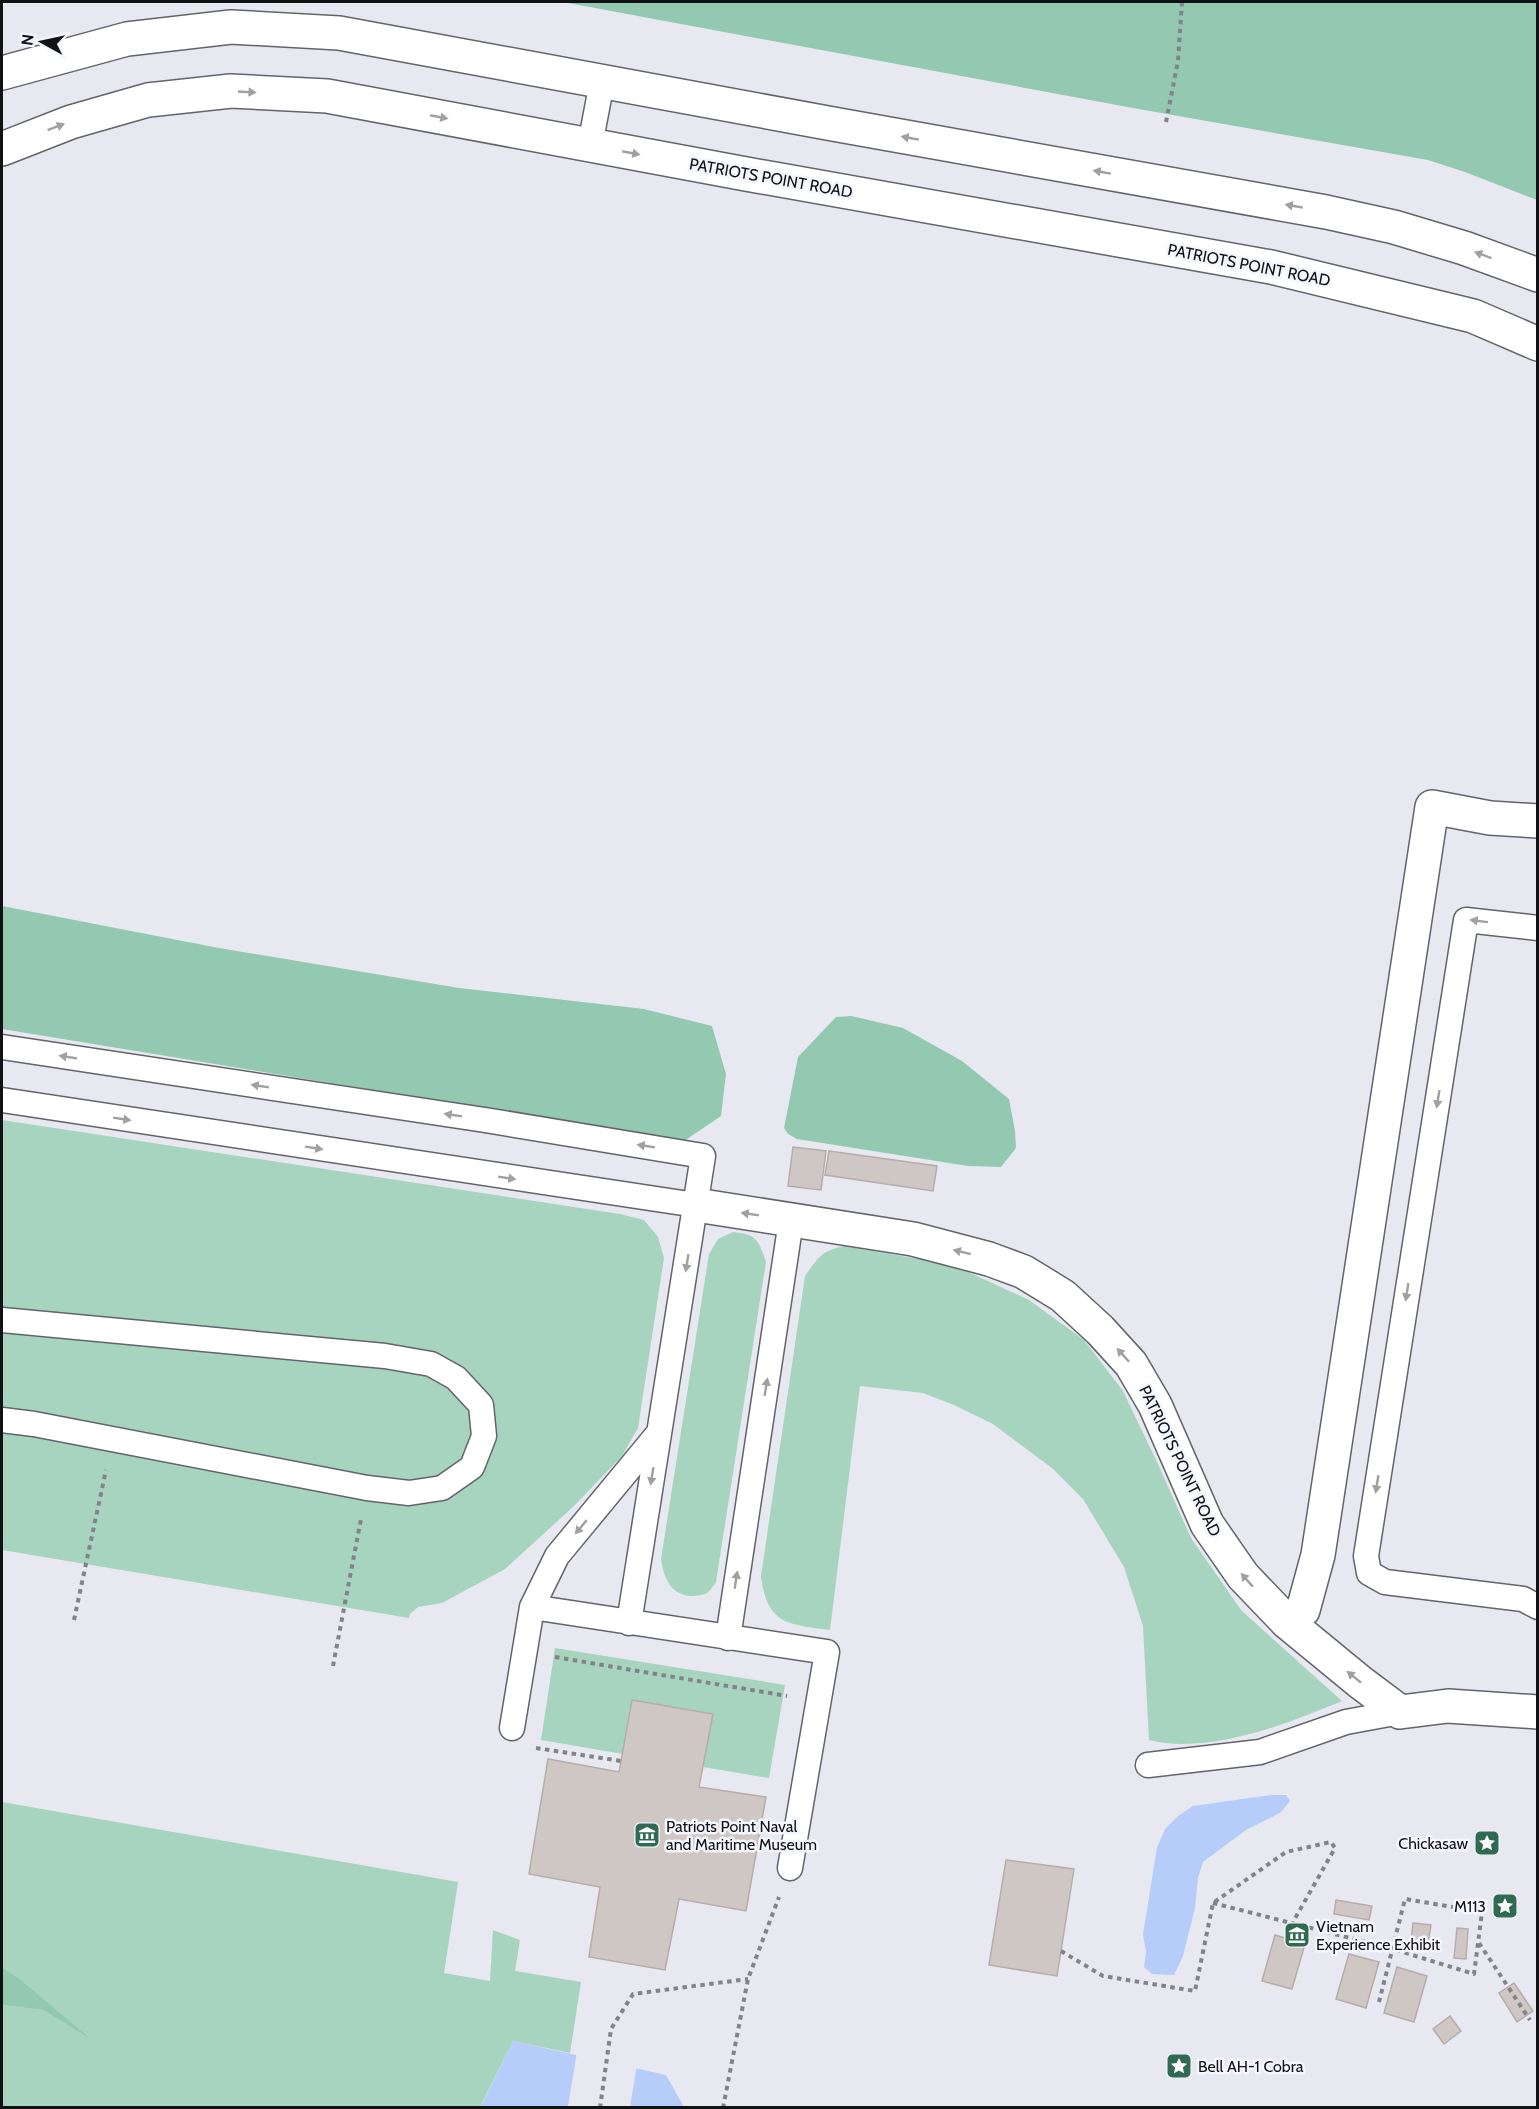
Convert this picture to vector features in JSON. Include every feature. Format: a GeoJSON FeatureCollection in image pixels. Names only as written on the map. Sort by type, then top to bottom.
{"type":"FeatureCollection","features":[{"type":"Feature","properties":{"kind":"street"},"geometry":{"type":"LineString","coordinates":[[2,73],[128,39],[231,27],[339,33],[1326,212],[1394,227],[1464,248],[1538,275]]}},
{"type":"Feature","properties":{"kind":"street","name":"PATRIOTS POINT ROAD"},"geometry":{"type":"LineString","coordinates":[[2,149],[71,122],[148,100],[231,91],[327,96],[746,174],[1271,267],[1473,316],[1538,344]]}},
{"type":"Feature","properties":{"kind":"street"},"geometry":{"type":"LineString","coordinates":[[1287,1622],[1303,1610],[1318,1555],[1432,807],[1490,818],[1538,821]]}},
{"type":"Feature","properties":{"kind":"street","name":"PATRIOTS POINT ROAD"},"geometry":{"type":"LineString","coordinates":[[696,1205],[913,1239],[989,1259],[1024,1272],[1063,1296],[1100,1330],[1131,1364],[1155,1405],[1208,1524],[1243,1576],[1287,1622],[1400,1712]]}},
{"type":"Feature","properties":{"kind":"street"},"geometry":{"type":"LineString","coordinates":[[1400,1712],[1448,1706],[1538,1712]]}},
{"type":"Feature","properties":{"kind":"lane"},"geometry":{"type":"LineString","coordinates":[[590,145],[602,82]]}},
{"type":"Feature","properties":{"kind":"lane"},"geometry":{"type":"LineString","coordinates":[[1538,928],[1466,920],[1366,1556],[1369,1573],[1385,1582],[1523,1599],[1538,1608]]}},
{"type":"Feature","properties":{"kind":"lane"},"geometry":{"type":"LineString","coordinates":[[2,1047],[485,1120],[704,1156],[629,1623]]}},
{"type":"Feature","properties":{"kind":"lane"},"geometry":{"type":"LineString","coordinates":[[2,1100],[696,1205]]}},
{"type":"Feature","properties":{"kind":"lane"},"geometry":{"type":"LineString","coordinates":[[728,1638],[791,1221]]}},
{"type":"Feature","properties":{"kind":"lane"},"geometry":{"type":"LineString","coordinates":[[2,1320],[385,1356],[431,1364],[456,1378],[481,1405],[484,1436],[472,1467],[441,1488],[409,1493],[367,1488],[34,1424],[2,1420]]}},
{"type":"Feature","properties":{"kind":"lane"},"geometry":{"type":"LineString","coordinates":[[512,1728],[532,1607],[557,1556],[658,1434]]}},
{"type":"Feature","properties":{"kind":"lane"},"geometry":{"type":"LineString","coordinates":[[532,1607],[827,1652],[790,1868]]}},
{"type":"Feature","properties":{"kind":"lane"},"geometry":{"type":"LineString","coordinates":[[1148,1765],[1260,1752],[1346,1722],[1400,1712]]}},
{"type":"Feature","properties":{"kind":"path"},"geometry":{"type":"LineString","coordinates":[[1166,123],[1178,61],[1182,2]]}},
{"type":"Feature","properties":{"kind":"path"},"geometry":{"type":"LineString","coordinates":[[74,1620],[112,1440]]}},
{"type":"Feature","properties":{"kind":"path"},"geometry":{"type":"LineString","coordinates":[[333,1666],[367,1488]]}},
{"type":"Feature","properties":{"kind":"path"},"geometry":{"type":"LineString","coordinates":[[525,1653],[818,1701]]}},
{"type":"Feature","properties":{"kind":"path"},"geometry":{"type":"LineString","coordinates":[[531,1747],[621,1761]]}},
{"type":"Feature","properties":{"kind":"path"},"geometry":{"type":"LineString","coordinates":[[1061,1951],[1103,1976],[1195,1991],[1213,1903],[1286,1852],[1331,1842],[1335,1848],[1293,1922]]}},
{"type":"Feature","properties":{"kind":"path"},"geometry":{"type":"LineString","coordinates":[[723,2108],[748,1979],[790,1868]]}},
{"type":"Feature","properties":{"kind":"path"},"geometry":{"type":"LineString","coordinates":[[1213,1903],[1393,1949],[1474,1974],[1482,1912],[1406,1899],[1393,1949],[1378,2006]]}},
{"type":"Feature","properties":{"kind":"path"},"geometry":{"type":"LineString","coordinates":[[1479,1942],[1530,2020]]}},
{"type":"Feature","properties":{"kind":"path"},"geometry":{"type":"LineString","coordinates":[[600,2108],[611,2029],[633,1994],[748,1979]]}},
{"type":"Feature","properties":{"kind":"green space"},"geometry":{"type":"Polygon","coordinates":[[[563,2],[1537,2],[1537,200],[1428,160],[1133,108],[563,2]]]}},
{"type":"Feature","properties":{"kind":"green space"},"geometry":{"type":"Polygon","coordinates":[[[2,906],[219,948],[459,988],[644,1009],[712,1026],[726,1074],[721,1116],[684,1141],[2,1029],[2,906]]]}},
{"type":"Feature","properties":{"kind":"green space"},"geometry":{"type":"Polygon","coordinates":[[[851,1016],[903,1028],[962,1061],[1009,1099],[1016,1148],[1001,1167],[968,1166],[797,1139],[788,1134],[784,1128],[798,1057],[836,1017],[851,1016]]]}},
{"type":"Feature","properties":{"kind":"green space"},"geometry":{"type":"Polygon","coordinates":[[[2,1120],[620,1214],[644,1220],[658,1237],[664,1258],[638,1428],[622,1456],[574,1506],[505,1569],[442,1603],[418,1607],[409,1618],[2,1550],[2,1120]]]}},
{"type":"Feature","properties":{"kind":"green space"},"geometry":{"type":"Polygon","coordinates":[[[733,1232],[756,1240],[766,1262],[716,1582],[707,1593],[692,1596],[684,1595],[673,1589],[666,1579],[661,1559],[709,1254],[718,1239],[733,1232]]]}},
{"type":"Feature","properties":{"kind":"green space"},"geometry":{"type":"Polygon","coordinates":[[[844,1246],[953,1265],[1029,1300],[1084,1340],[1123,1391],[1191,1538],[1241,1610],[1342,1701],[1247,1735],[1196,1743],[1172,1744],[1149,1740],[1143,1626],[1124,1567],[1083,1499],[1052,1468],[993,1424],[923,1393],[860,1386],[830,1630],[791,1623],[774,1613],[768,1604],[761,1576],[805,1276],[821,1256],[830,1250],[844,1246]]]}},
{"type":"Feature","properties":{"kind":"green space"},"geometry":{"type":"Polygon","coordinates":[[[555,1648],[785,1685],[769,1778],[703,1767],[713,1714],[633,1700],[623,1754],[541,1740],[555,1648]]]}},
{"type":"Feature","properties":{"kind":"green space"},"geometry":{"type":"Polygon","coordinates":[[[2,1802],[458,1882],[444,1973],[490,1981],[493,1930],[520,1940],[515,1971],[581,1982],[570,2053],[513,2041],[480,2107],[2,2107],[2,2005],[43,2010],[87,2036],[20,1979],[2,1967],[2,1802]]]}},
{"type":"Feature","properties":{"kind":"green space"},"geometry":{"type":"Polygon","coordinates":[[[2,1967],[20,1979],[91,2039],[43,2010],[2,2005],[2,1967]]]}},
{"type":"Feature","properties":{"kind":"water"},"geometry":{"type":"Polygon","coordinates":[[[1286,1795],[1290,1801],[1280,1813],[1246,1830],[1203,1862],[1183,1956],[1174,1975],[1152,1974],[1144,1967],[1146,1952],[1143,1934],[1157,1848],[1165,1829],[1193,1806],[1286,1795]]]}},
{"type":"Feature","properties":{"kind":"water"},"geometry":{"type":"Polygon","coordinates":[[[513,2041],[666,2075],[684,2107],[480,2108],[513,2041]]]}},
{"type":"Feature","properties":{"kind":"pier"},"geometry":{"type":"Polygon","coordinates":[[[577,2052],[637,2065],[630,2107],[568,2106],[577,2052]]]}},
{"type":"Feature","properties":{"kind":"building"},"geometry":{"type":"Polygon","coordinates":[[[793,1147],[826,1151],[821,1190],[788,1186],[793,1147]]]}},
{"type":"Feature","properties":{"kind":"building"},"geometry":{"type":"Polygon","coordinates":[[[829,1151],[937,1166],[933,1191],[825,1175],[829,1151]]]}},
{"type":"Feature","properties":{"kind":"building","name":"Patriots Point Naval and Maritime Museum"},"geometry":{"type":"Polygon","coordinates":[[[632,1700],[713,1714],[699,1787],[766,1797],[746,1911],[679,1899],[665,1970],[589,1957],[600,1887],[529,1874],[548,1759],[619,1772],[632,1700]]]}},
{"type":"Feature","properties":{"kind":"building"},"geometry":{"type":"Polygon","coordinates":[[[1006,1860],[1074,1869],[1057,1976],[989,1965],[1006,1860]]]}},
{"type":"Feature","properties":{"kind":"building"},"geometry":{"type":"Polygon","coordinates":[[[1336,1900],[1372,1906],[1369,1920],[1334,1914],[1336,1900]]]}},
{"type":"Feature","properties":{"kind":"building"},"geometry":{"type":"Polygon","coordinates":[[[1413,1923],[1431,1925],[1428,1943],[1411,1941],[1413,1923]]]}},
{"type":"Feature","properties":{"kind":"building"},"geometry":{"type":"Polygon","coordinates":[[[1457,1928],[1468,1929],[1466,1959],[1454,1958],[1457,1928]]]}},
{"type":"Feature","properties":{"kind":"building"},"geometry":{"type":"Polygon","coordinates":[[[1275,1935],[1305,1944],[1292,1989],[1262,1981],[1275,1935]]]}},
{"type":"Feature","properties":{"kind":"building"},"geometry":{"type":"Polygon","coordinates":[[[1349,1954],[1379,1962],[1366,2008],[1336,1999],[1349,1954]]]}},
{"type":"Feature","properties":{"kind":"building"},"geometry":{"type":"Polygon","coordinates":[[[1397,1967],[1427,1976],[1414,2022],[1384,2013],[1397,1967]]]}},
{"type":"Feature","properties":{"kind":"building"},"geometry":{"type":"Polygon","coordinates":[[[1514,1983],[1533,2011],[1517,2022],[1499,1993],[1514,1983]]]}},
{"type":"Feature","properties":{"kind":"building"},"geometry":{"type":"Polygon","coordinates":[[[1450,2016],[1461,2031],[1444,2044],[1433,2029],[1450,2016]]]}},
{"type":"Feature","properties":{"kind":"place","name":"Patriots Point Naval and Maritime Museum"},"geometry":{"type":"Point","coordinates":[647,1835]}},
{"type":"Feature","properties":{"kind":"place","name":"Chickasaw"},"geometry":{"type":"Point","coordinates":[1487,1843]}},
{"type":"Feature","properties":{"kind":"place","name":"M113"},"geometry":{"type":"Point","coordinates":[1505,1906]}},
{"type":"Feature","properties":{"kind":"place","name":"Vietnam Experience Exhibit"},"geometry":{"type":"Point","coordinates":[1297,1935]}},
{"type":"Feature","properties":{"kind":"place","name":"Bell AH-1 Cobra"},"geometry":{"type":"Point","coordinates":[1179,2066]}}]}
